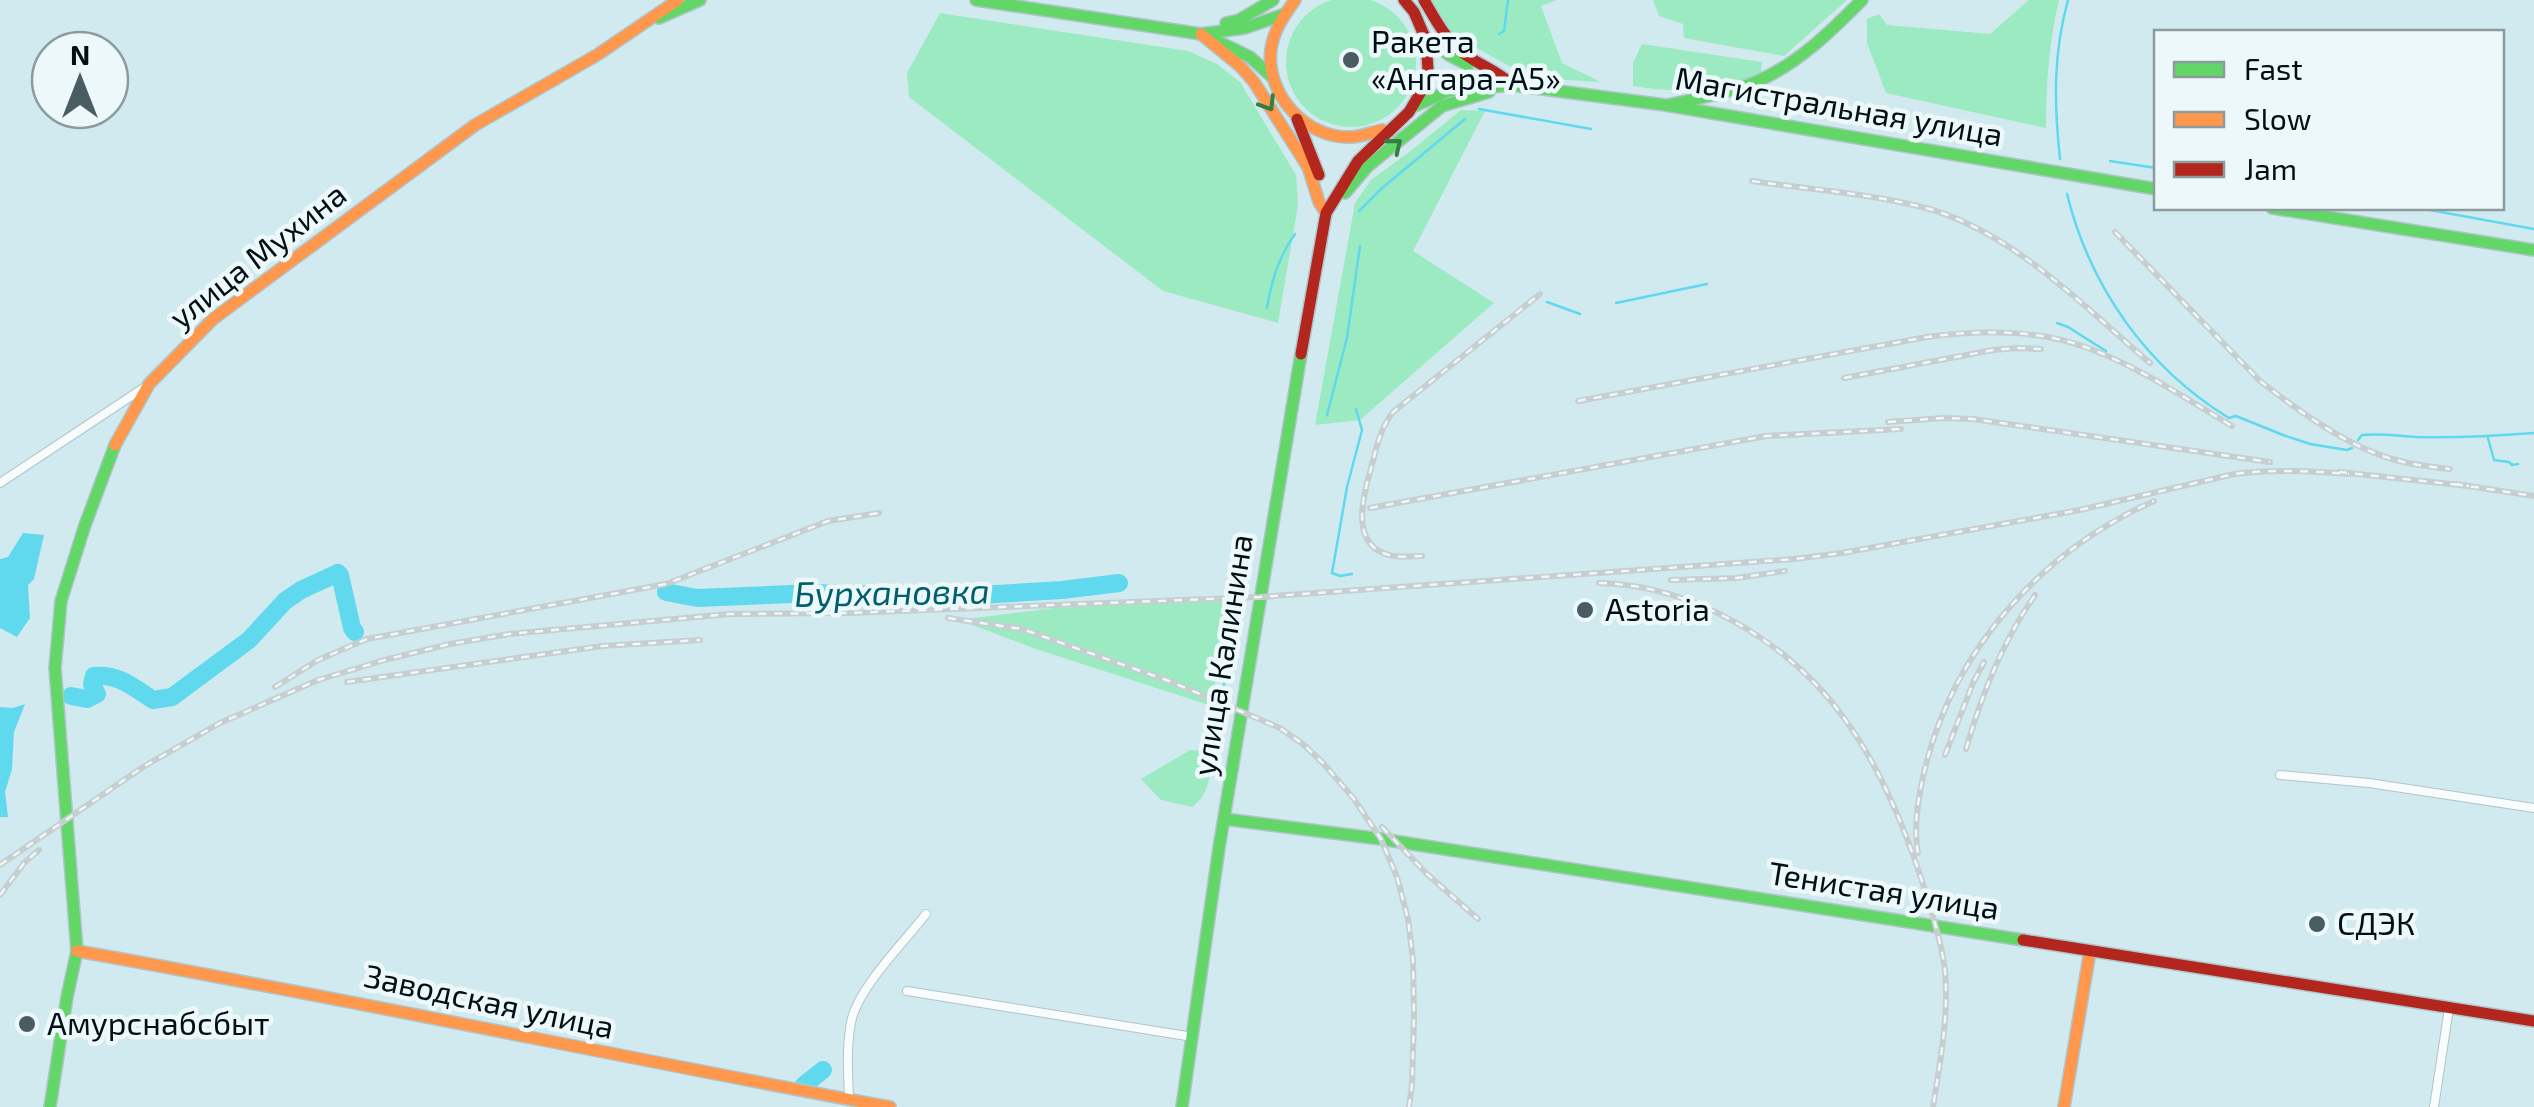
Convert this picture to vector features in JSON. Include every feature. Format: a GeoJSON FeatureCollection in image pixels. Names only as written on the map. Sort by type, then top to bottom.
{"type":"FeatureCollection","features":[{"type":"Feature","properties":{"kind":"main road"},"geometry":{"type":"LineString","coordinates":[[646,23],[668,0]]}},
{"type":"Feature","properties":{"kind":"main road","name":"улица Мухина"},"geometry":{"type":"LineString","coordinates":[[50,1107],[77,951],[55,668],[61,601],[114,449],[149,384],[213,319],[476,125],[597,55],[678,0]]}},
{"type":"Feature","properties":{"kind":"main road"},"geometry":{"type":"LineString","coordinates":[[646,23],[700,0]]}},
{"type":"Feature","properties":{"kind":"main road"},"geometry":{"type":"LineString","coordinates":[[976,0],[1202,34],[1245,28],[1282,15]]}},
{"type":"Feature","properties":{"kind":"main road"},"geometry":{"type":"LineString","coordinates":[[1202,34],[1273,0]]}},
{"type":"Feature","properties":{"kind":"main road"},"geometry":{"type":"LineString","coordinates":[[1295,0],[1273,34],[1272,77],[1281,99],[1296,117],[1320,176],[1326,213]]}},
{"type":"Feature","properties":{"kind":"main road"},"geometry":{"type":"LineString","coordinates":[[1424,0],[1460,51],[1512,85]]}},
{"type":"Feature","properties":{"kind":"main road"},"geometry":{"type":"LineString","coordinates":[[1665,106],[1760,81],[1788,64],[1862,0]]}},
{"type":"Feature","properties":{"kind":"main road"},"geometry":{"type":"LineString","coordinates":[[1406,1],[1420,20],[1430,62],[1413,107]]}},
{"type":"Feature","properties":{"kind":"main road"},"geometry":{"type":"LineString","coordinates":[[1202,34],[1250,57],[1272,77]]}},
{"type":"Feature","properties":{"kind":"main road"},"geometry":{"type":"LineString","coordinates":[[1202,34],[1254,82],[1308,167],[1318,202],[1326,213]]}},
{"type":"Feature","properties":{"kind":"main road"},"geometry":{"type":"LineString","coordinates":[[1427,38],[1449,55],[1512,85]]}},
{"type":"Feature","properties":{"kind":"main road"},"geometry":{"type":"LineString","coordinates":[[1326,213],[1340,202],[1368,166],[1442,106],[1512,85]]}},
{"type":"Feature","properties":{"kind":"main road"},"geometry":{"type":"LineString","coordinates":[[1326,213],[1351,170],[1389,127],[1413,107],[1457,90],[1512,85]]}},
{"type":"Feature","properties":{"kind":"main road","name":"Магистральная улица"},"geometry":{"type":"LineString","coordinates":[[1512,85],[1665,106],[2154,189]]}},
{"type":"Feature","properties":{"kind":"main road"},"geometry":{"type":"LineString","coordinates":[[1296,117],[1324,134],[1341,137],[1358,138],[1389,127]]}},
{"type":"Feature","properties":{"kind":"main road"},"geometry":{"type":"LineString","coordinates":[[2284,210],[2534,250]]}},
{"type":"Feature","properties":{"kind":"main road","name":"улица Калинина"},"geometry":{"type":"LineString","coordinates":[[1182,1107],[1208,917],[1326,213]]}},
{"type":"Feature","properties":{"kind":"main road","name":"Тенистая улица"},"geometry":{"type":"LineString","coordinates":[[1224,819],[1381,839],[2534,1021]]}},
{"type":"Feature","properties":{"kind":"main road","name":"Заводская улица"},"geometry":{"type":"LineString","coordinates":[[77,951],[890,1107]]}},
{"type":"Feature","properties":{"kind":"main road"},"geometry":{"type":"LineString","coordinates":[[2064,1107],[2090,951]]}},
{"type":"Feature","properties":{"kind":"street"},"geometry":{"type":"LineString","coordinates":[[0,483],[149,384]]}},
{"type":"Feature","properties":{"kind":"street"},"geometry":{"type":"LineString","coordinates":[[2280,775],[2368,783],[2534,808]]}},
{"type":"Feature","properties":{"kind":"street"},"geometry":{"type":"LineString","coordinates":[[849,1098],[848,1048],[853,1016],[866,990],[926,914]]}},
{"type":"Feature","properties":{"kind":"street"},"geometry":{"type":"LineString","coordinates":[[908,991],[1193,1037]]}},
{"type":"Feature","properties":{"kind":"street"},"geometry":{"type":"LineString","coordinates":[[2434,1107],[2450,1008]]}},
{"type":"Feature","properties":{"kind":"green space"},"geometry":{"type":"Polygon","coordinates":[[[1335,-1],[1367,-1],[1387,8],[1405,26],[1415,49],[1415,75],[1405,98],[1387,116],[1364,126],[1338,126],[1315,116],[1297,98],[1287,75],[1287,49],[1297,26],[1315,8],[1335,-1]]]}},
{"type":"Feature","properties":{"kind":"green space"},"geometry":{"type":"Polygon","coordinates":[[[1431,0],[1557,0],[1541,6],[1562,63],[1601,82],[1531,78],[1453,35],[1431,0]]]}},
{"type":"Feature","properties":{"kind":"green space"},"geometry":{"type":"Polygon","coordinates":[[[1653,0],[1847,0],[1784,56],[1684,38],[1683,24],[1659,16],[1653,0]]]}},
{"type":"Feature","properties":{"kind":"green space"},"geometry":{"type":"Polygon","coordinates":[[[2029,0],[2059,0],[2049,64],[2046,128],[1886,93],[1867,43],[1867,19],[1879,14],[1887,25],[1990,34],[2029,0]]]}},
{"type":"Feature","properties":{"kind":"green space"},"geometry":{"type":"Polygon","coordinates":[[[940,13],[1188,51],[1217,64],[1240,82],[1296,175],[1298,205],[1278,323],[1163,291],[909,97],[907,73],[940,13]]]}},
{"type":"Feature","properties":{"kind":"green space"},"geometry":{"type":"Polygon","coordinates":[[[1642,44],[1762,62],[1761,76],[1698,90],[1633,86],[1633,63],[1642,44]]]}},
{"type":"Feature","properties":{"kind":"green space"},"geometry":{"type":"Polygon","coordinates":[[[1461,110],[1485,111],[1413,251],[1494,303],[1360,420],[1315,425],[1355,203],[1371,180],[1461,110]]]}},
{"type":"Feature","properties":{"kind":"green space"},"geometry":{"type":"Polygon","coordinates":[[[1226,600],[1212,706],[959,620],[1054,608],[1226,600]]]}},
{"type":"Feature","properties":{"kind":"green space"},"geometry":{"type":"Polygon","coordinates":[[[1190,750],[1213,751],[1203,796],[1192,807],[1161,800],[1141,779],[1190,750]]]}},
{"type":"Feature","properties":{"kind":"water"},"geometry":{"type":"Polygon","coordinates":[[[23,533],[44,535],[34,579],[28,585],[30,618],[17,637],[0,628],[0,559],[8,557],[23,533]]]}},
{"type":"Feature","properties":{"kind":"water"},"geometry":{"type":"Polygon","coordinates":[[[25,704],[14,732],[12,769],[5,792],[8,817],[0,817],[0,707],[25,704]]]}},
{"type":"Feature","properties":{"kind":"waterway"},"geometry":{"type":"LineString","coordinates":[[1499,34],[1504,31],[1508,0]]}},
{"type":"Feature","properties":{"kind":"waterway"},"geometry":{"type":"LineString","coordinates":[[2060,159],[2056,79],[2068,0]]}},
{"type":"Feature","properties":{"kind":"waterway"},"geometry":{"type":"LineString","coordinates":[[1479,109],[1591,129]]}},
{"type":"Feature","properties":{"kind":"waterway"},"geometry":{"type":"LineString","coordinates":[[1359,211],[1465,119]]}},
{"type":"Feature","properties":{"kind":"waterway"},"geometry":{"type":"LineString","coordinates":[[2110,161],[2154,168]]}},
{"type":"Feature","properties":{"kind":"waterway"},"geometry":{"type":"LineString","coordinates":[[2067,194],[2090,261],[2107,293],[2148,350],[2172,375],[2229,418],[2236,416],[2310,444],[2352,448]]}},
{"type":"Feature","properties":{"kind":"waterway"},"geometry":{"type":"LineString","coordinates":[[2430,210],[2534,229]]}},
{"type":"Feature","properties":{"kind":"waterway"},"geometry":{"type":"LineString","coordinates":[[1267,308],[1276,270],[1295,234]]}},
{"type":"Feature","properties":{"kind":"waterway"},"geometry":{"type":"LineString","coordinates":[[1327,415],[1347,338],[1360,246]]}},
{"type":"Feature","properties":{"kind":"waterway"},"geometry":{"type":"LineString","coordinates":[[1616,303],[1707,284]]}},
{"type":"Feature","properties":{"kind":"waterway"},"geometry":{"type":"LineString","coordinates":[[1547,302],[1580,314]]}},
{"type":"Feature","properties":{"kind":"waterway"},"geometry":{"type":"LineString","coordinates":[[2057,323],[2106,351]]}},
{"type":"Feature","properties":{"kind":"waterway"},"geometry":{"type":"LineString","coordinates":[[1352,574],[1332,573],[1362,430],[1356,409]]}},
{"type":"Feature","properties":{"kind":"waterway"},"geometry":{"type":"LineString","coordinates":[[2358,440],[2369,434],[2446,437],[2534,433]]}},
{"type":"Feature","properties":{"kind":"waterway"},"geometry":{"type":"LineString","coordinates":[[2488,438],[2494,460],[2518,464]]}},
{"type":"Feature","properties":{"kind":"waterway","name":"Бурхановка"},"geometry":{"type":"LineString","coordinates":[[71,696],[87,699],[97,694],[92,684],[94,676],[103,676],[125,682],[153,700],[172,697],[249,640],[285,601],[338,573],[355,632]]}},
{"type":"Feature","properties":{"kind":"waterway","name":"Бурхановка"},"geometry":{"type":"LineString","coordinates":[[1218,711],[1226,675],[1225,651],[1235,621],[1236,582]]}},
{"type":"Feature","properties":{"kind":"waterway","name":"Бурхановка"},"geometry":{"type":"LineString","coordinates":[[666,592],[697,598],[814,593],[946,597],[1119,583]]}},
{"type":"Feature","properties":{"kind":"waterway","name":"Бурхановка"},"geometry":{"type":"LineString","coordinates":[[804,1085],[823,1070]]}},
{"type":"Feature","properties":{"kind":"railway"},"geometry":{"type":"LineString","coordinates":[[1752,181],[1877,198],[1951,216],[1983,231],[2042,271],[2150,363]]}},
{"type":"Feature","properties":{"kind":"railway"},"geometry":{"type":"LineString","coordinates":[[2115,232],[2260,381],[2291,404],[2343,438],[2379,455],[2450,469]]}},
{"type":"Feature","properties":{"kind":"railway"},"geometry":{"type":"LineString","coordinates":[[1422,556],[1389,555],[1377,550],[1364,532],[1364,495],[1384,426],[1393,412],[1540,294]]}},
{"type":"Feature","properties":{"kind":"railway"},"geometry":{"type":"LineString","coordinates":[[1578,401],[1927,337],[2008,333],[2049,337],[2107,356],[2232,426]]}},
{"type":"Feature","properties":{"kind":"railway"},"geometry":{"type":"LineString","coordinates":[[1844,378],[1993,350],[2041,349]]}},
{"type":"Feature","properties":{"kind":"railway"},"geometry":{"type":"LineString","coordinates":[[1888,422],[1973,419],[2270,462]]}},
{"type":"Feature","properties":{"kind":"railway"},"geometry":{"type":"LineString","coordinates":[[1370,508],[1766,436],[1901,429]]}},
{"type":"Feature","properties":{"kind":"railway"},"geometry":{"type":"LineString","coordinates":[[2339,472],[2469,486]]}},
{"type":"Feature","properties":{"kind":"railway"},"geometry":{"type":"LineString","coordinates":[[0,865],[143,767],[220,723],[318,680],[450,644],[509,634],[730,614],[1260,597],[1794,559],[2080,510],[2234,474],[2349,474]]}},
{"type":"Feature","properties":{"kind":"railway"},"geometry":{"type":"LineString","coordinates":[[2455,484],[2534,496]]}},
{"type":"Feature","properties":{"kind":"railway"},"geometry":{"type":"LineString","coordinates":[[1918,853],[1918,805],[1936,732],[1954,689],[1978,649],[2037,578],[2112,522],[2154,501]]}},
{"type":"Feature","properties":{"kind":"railway"},"geometry":{"type":"LineString","coordinates":[[275,687],[318,660],[367,639],[666,584],[828,521],[879,513]]}},
{"type":"Feature","properties":{"kind":"railway"},"geometry":{"type":"LineString","coordinates":[[1671,580],[1737,578],[1785,571]]}},
{"type":"Feature","properties":{"kind":"railway"},"geometry":{"type":"LineString","coordinates":[[1599,583],[1669,594],[1736,623],[1796,665],[1822,690],[1856,736],[1905,834],[1941,948],[1946,1005],[1933,1107]]}},
{"type":"Feature","properties":{"kind":"railway"},"geometry":{"type":"LineString","coordinates":[[1966,749],[1994,669],[2035,595]]}},
{"type":"Feature","properties":{"kind":"railway"},"geometry":{"type":"LineString","coordinates":[[948,618],[1022,629],[1169,681],[1280,728],[1323,763],[1381,839],[1397,877],[1408,919],[1414,1017],[1409,1107]]}},
{"type":"Feature","properties":{"kind":"railway"},"geometry":{"type":"LineString","coordinates":[[347,682],[602,646],[700,640]]}},
{"type":"Feature","properties":{"kind":"railway"},"geometry":{"type":"LineString","coordinates":[[1945,755],[1984,662]]}},
{"type":"Feature","properties":{"kind":"railway"},"geometry":{"type":"LineString","coordinates":[[1382,827],[1478,919]]}},
{"type":"Feature","properties":{"kind":"railway"},"geometry":{"type":"LineString","coordinates":[[0,895],[39,850]]}},
{"type":"Feature","properties":{"kind":"traffic: fast"},"geometry":{"type":"LineString","coordinates":[[659,18],[700,0]]}},
{"type":"Feature","properties":{"kind":"traffic: fast"},"geometry":{"type":"LineString","coordinates":[[976,0],[1201,34],[1245,28],[1282,15]]}},
{"type":"Feature","properties":{"kind":"traffic: fast"},"geometry":{"type":"LineString","coordinates":[[1226,23],[1239,20],[1273,0]]}},
{"type":"Feature","properties":{"kind":"traffic: fast"},"geometry":{"type":"LineString","coordinates":[[1668,105],[1736,89],[1773,74],[1814,45],[1862,0]]}},
{"type":"Feature","properties":{"kind":"traffic: fast"},"geometry":{"type":"LineString","coordinates":[[1427,38],[1468,65]]}},
{"type":"Feature","properties":{"kind":"traffic: fast"},"geometry":{"type":"LineString","coordinates":[[1217,41],[1250,57],[1271,76]]}},
{"type":"Feature","properties":{"kind":"traffic: fast"},"geometry":{"type":"LineString","coordinates":[[1415,106],[1448,91],[1512,85],[1665,105],[2154,189]]}},
{"type":"Feature","properties":{"kind":"traffic: fast"},"geometry":{"type":"LineString","coordinates":[[1345,193],[1368,166],[1442,106],[1489,92]]}},
{"type":"Feature","properties":{"kind":"traffic: fast"},"geometry":{"type":"LineString","coordinates":[[2284,210],[2534,250]]}},
{"type":"Feature","properties":{"kind":"traffic: fast"},"geometry":{"type":"LineString","coordinates":[[1182,1107],[1219,848],[1301,354]]}},
{"type":"Feature","properties":{"kind":"traffic: fast"},"geometry":{"type":"LineString","coordinates":[[50,1107],[77,951],[55,668],[61,601],[115,445]]}},
{"type":"Feature","properties":{"kind":"traffic: fast"},"geometry":{"type":"LineString","coordinates":[[1224,819],[1381,839],[2023,940]]}},
{"type":"Feature","properties":{"kind":"traffic: slow"},"geometry":{"type":"LineString","coordinates":[[115,445],[149,384],[213,319],[475,125],[597,55],[678,0]]}},
{"type":"Feature","properties":{"kind":"traffic: slow"},"geometry":{"type":"LineString","coordinates":[[1295,0],[1277,29],[1271,49],[1271,66],[1282,97],[1304,122],[1334,136],[1355,137],[1382,130]]}},
{"type":"Feature","properties":{"kind":"traffic: slow"},"geometry":{"type":"LineString","coordinates":[[1201,34],[1254,82],[1308,167],[1326,213]]}},
{"type":"Feature","properties":{"kind":"traffic: slow"},"geometry":{"type":"LineString","coordinates":[[77,951],[890,1107]]}},
{"type":"Feature","properties":{"kind":"traffic: slow"},"geometry":{"type":"LineString","coordinates":[[2064,1107],[2090,951]]}},
{"type":"Feature","properties":{"kind":"traffic: jam"},"geometry":{"type":"LineString","coordinates":[[1301,354],[1326,213],[1358,161],[1409,112],[1425,85],[1426,40],[1404,0]]}},
{"type":"Feature","properties":{"kind":"traffic: jam"},"geometry":{"type":"LineString","coordinates":[[1424,0],[1457,48],[1512,85]]}},
{"type":"Feature","properties":{"kind":"traffic: jam"},"geometry":{"type":"LineString","coordinates":[[1297,119],[1319,175]]}},
{"type":"Feature","properties":{"kind":"traffic: jam"},"geometry":{"type":"LineString","coordinates":[[2023,940],[2534,1021]]}},
{"type":"Feature","properties":{"kind":"place","name":"Ракета «Ангара-А5»"},"geometry":{"type":"Point","coordinates":[1351,60]}},
{"type":"Feature","properties":{"kind":"place","name":"Astoria"},"geometry":{"type":"Point","coordinates":[1585,610]}},
{"type":"Feature","properties":{"kind":"place","name":"СДЭК"},"geometry":{"type":"Point","coordinates":[2317,924]}},
{"type":"Feature","properties":{"kind":"place","name":"Амурснабсбыт"},"geometry":{"type":"Point","coordinates":[27,1024]}}]}
